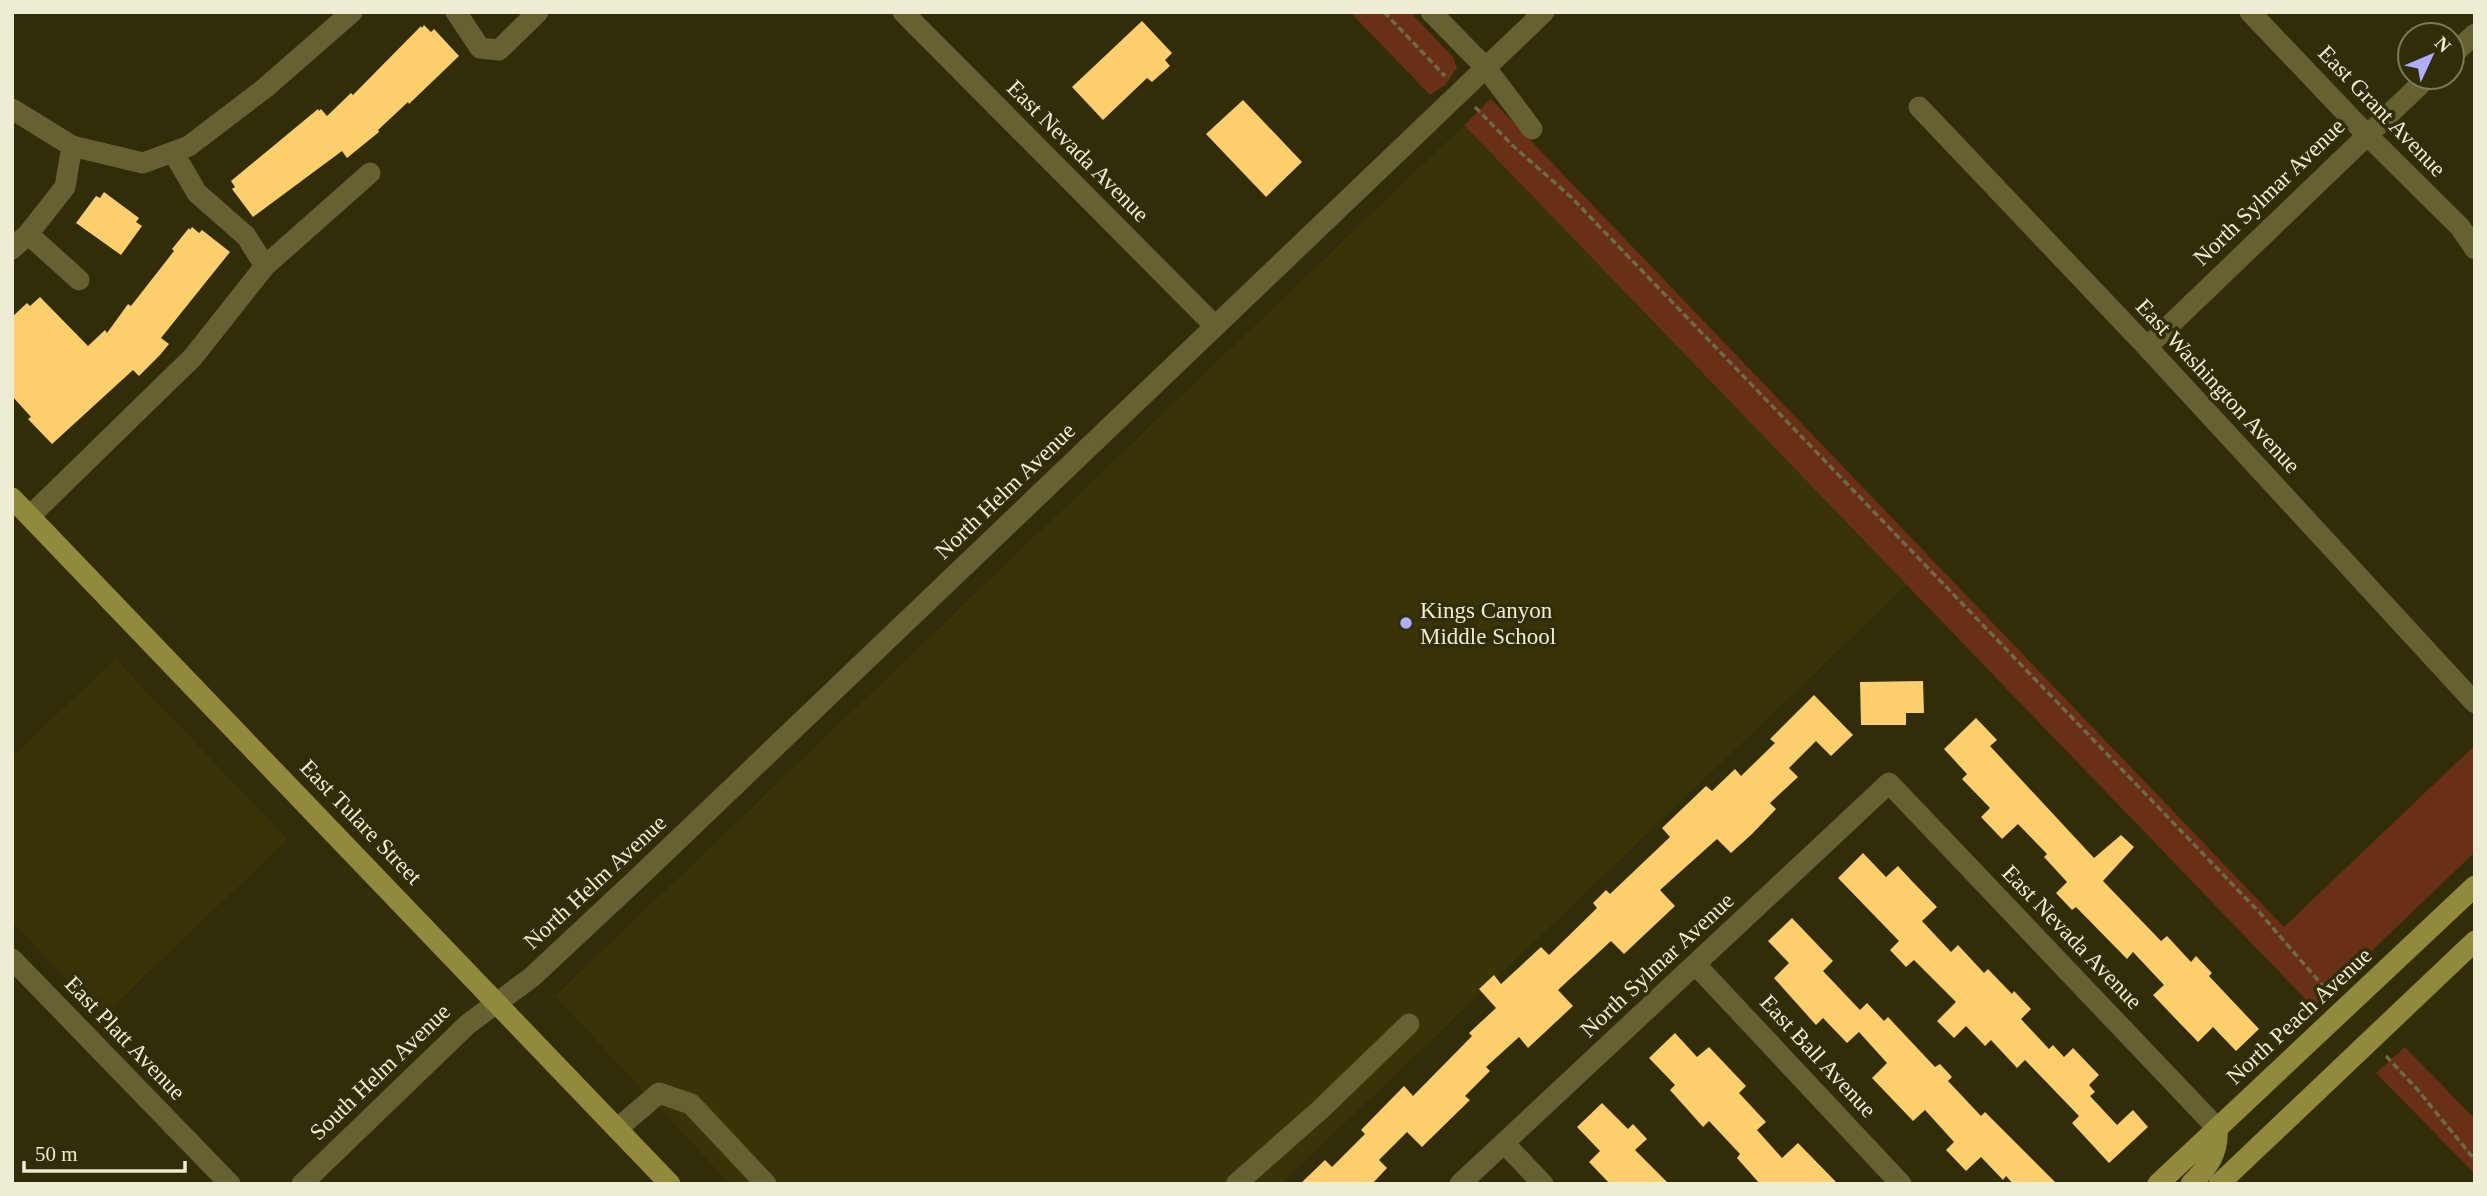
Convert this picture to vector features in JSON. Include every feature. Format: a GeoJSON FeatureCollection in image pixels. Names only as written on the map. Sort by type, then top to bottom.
{"type":"FeatureCollection","features":[{"type":"Feature","properties":{"kind":"main road","name":"East Tulare Street"},"geometry":{"type":"LineString","coordinates":[[12,498],[670,1184]]}},
{"type":"Feature","properties":{"kind":"main road","name":"North Peach Avenue"},"geometry":{"type":"LineString","coordinates":[[2158,1184],[2475,886]]}},
{"type":"Feature","properties":{"kind":"main road"},"geometry":{"type":"LineString","coordinates":[[2218,1184],[2473,940]]}},
{"type":"Feature","properties":{"kind":"main road"},"geometry":{"type":"LineString","coordinates":[[2191,1184],[2213,1158],[2218,1137],[2217,1128]]}},
{"type":"Feature","properties":{"kind":"street"},"geometry":{"type":"LineString","coordinates":[[12,109],[72,146],[143,163],[189,146],[265,88],[352,12]]}},
{"type":"Feature","properties":{"kind":"street"},"geometry":{"type":"LineString","coordinates":[[456,12],[481,48],[499,50],[538,12]]}},
{"type":"Feature","properties":{"kind":"street","name":"East Nevada Avenue"},"geometry":{"type":"LineString","coordinates":[[903,12],[1215,326]]}},
{"type":"Feature","properties":{"kind":"street"},"geometry":{"type":"LineString","coordinates":[[1432,12],[1486,68],[1532,129]]}},
{"type":"Feature","properties":{"kind":"street","name":"North Helm Avenue"},"geometry":{"type":"LineString","coordinates":[[497,1002],[532,977],[640,876],[1544,12]]}},
{"type":"Feature","properties":{"kind":"street","name":"East Grant Avenue"},"geometry":{"type":"LineString","coordinates":[[2250,12],[2459,227],[2475,249]]}},
{"type":"Feature","properties":{"kind":"street","name":"North Sylmar Avenue"},"geometry":{"type":"LineString","coordinates":[[2147,347],[2413,91]]}},
{"type":"Feature","properties":{"kind":"street","name":"East Washington Avenue"},"geometry":{"type":"LineString","coordinates":[[1919,107],[2147,347],[2475,704]]}},
{"type":"Feature","properties":{"kind":"street"},"geometry":{"type":"LineString","coordinates":[[12,249],[28,234],[65,187],[72,146]]}},
{"type":"Feature","properties":{"kind":"street"},"geometry":{"type":"LineString","coordinates":[[173,152],[197,193],[246,236],[265,266]]}},
{"type":"Feature","properties":{"kind":"street"},"geometry":{"type":"LineString","coordinates":[[30,516],[193,357],[265,266],[370,173]]}},
{"type":"Feature","properties":{"kind":"street"},"geometry":{"type":"LineString","coordinates":[[28,234],[79,280]]}},
{"type":"Feature","properties":{"kind":"street","name":"East Nevada Avenue"},"geometry":{"type":"LineString","coordinates":[[1889,783],[2217,1128]]}},
{"type":"Feature","properties":{"kind":"street","name":"North Sylmar Avenue"},"geometry":{"type":"LineString","coordinates":[[1460,1184],[1889,783]]}},
{"type":"Feature","properties":{"kind":"street","name":"East Platt Avenue"},"geometry":{"type":"LineString","coordinates":[[12,959],[230,1184]]}},
{"type":"Feature","properties":{"kind":"street","name":"East Ball Avenue"},"geometry":{"type":"LineString","coordinates":[[1696,965],[1901,1184]]}},
{"type":"Feature","properties":{"kind":"street","name":"South Helm Avenue"},"geometry":{"type":"LineString","coordinates":[[302,1184],[468,1024],[497,1002]]}},
{"type":"Feature","properties":{"kind":"street"},"geometry":{"type":"LineString","coordinates":[[1236,1184],[1321,1109],[1409,1024]]}},
{"type":"Feature","properties":{"kind":"street"},"geometry":{"type":"LineString","coordinates":[[617,1129],[659,1093],[691,1104],[766,1184]]}},
{"type":"Feature","properties":{"kind":"street"},"geometry":{"type":"LineString","coordinates":[[1504,1143],[1543,1184]]}},
{"type":"Feature","properties":{"kind":"path"},"geometry":{"type":"LineString","coordinates":[[1384,12],[1512,145],[1571,197],[2260,913],[2343,1011]]}},
{"type":"Feature","properties":{"kind":"path"},"geometry":{"type":"LineString","coordinates":[[2371,1040],[2416,1087],[2475,1160]]}},
{"type":"Feature","properties":{"kind":"shaded area"},"geometry":{"type":"Polygon","coordinates":[[[1350,12],[1410,12],[1453,57],[1457,68],[1445,85],[1430,95],[1350,12]]]}},
{"type":"Feature","properties":{"kind":"shaded area"},"geometry":{"type":"Polygon","coordinates":[[[1491,99],[2284,927],[2475,745],[2475,852],[2313,1007],[1464,125],[1491,99]]]}},
{"type":"Feature","properties":{"kind":"shaded area","name":"Kings Canyon Middle School"},"geometry":{"type":"Polygon","coordinates":[[[1464,125],[1907,585],[1281,1184],[730,1184],[555,996],[1464,125]]]}},
{"type":"Feature","properties":{"kind":"shaded area"},"geometry":{"type":"Polygon","coordinates":[[[115,659],[288,839],[103,1016],[12,922],[12,757],[115,659]]]}},
{"type":"Feature","properties":{"kind":"shaded area"},"geometry":{"type":"Polygon","coordinates":[[[2405,1047],[2475,1119],[2475,1174],[2376,1073],[2405,1047]]]}},
{"type":"Feature","properties":{"kind":"building"},"geometry":{"type":"Polygon","coordinates":[[[1142,21],[1172,53],[1165,60],[1170,66],[1152,82],[1147,78],[1103,120],[1072,87],[1142,21]]]}},
{"type":"Feature","properties":{"kind":"building"},"geometry":{"type":"Polygon","coordinates":[[[424,25],[431,32],[434,29],[459,56],[378,130],[379,132],[347,158],[342,151],[253,217],[232,189],[235,187],[231,181],[318,109],[327,116],[351,93],[353,95],[424,25]]]}},
{"type":"Feature","properties":{"kind":"building"},"geometry":{"type":"Polygon","coordinates":[[[1243,100],[1302,162],[1266,197],[1206,134],[1243,100]]]}},
{"type":"Feature","properties":{"kind":"building"},"geometry":{"type":"Polygon","coordinates":[[[104,192],[139,218],[136,222],[142,226],[121,255],[76,223],[96,196],[100,198],[104,192]]]}},
{"type":"Feature","properties":{"kind":"building"},"geometry":{"type":"Polygon","coordinates":[[[192,227],[199,233],[202,230],[230,252],[161,338],[169,344],[160,355],[139,376],[133,370],[52,444],[28,419],[31,417],[12,396],[12,317],[27,303],[30,306],[40,297],[88,346],[105,330],[107,333],[128,304],[131,306],[174,251],[172,249],[192,227]]]}},
{"type":"Feature","properties":{"kind":"building"},"geometry":{"type":"Polygon","coordinates":[[[1923,681],[1924,713],[1906,713],[1906,725],[1861,725],[1860,682],[1923,681]]]}},
{"type":"Feature","properties":{"kind":"building"},"geometry":{"type":"Polygon","coordinates":[[[1814,695],[1853,735],[1831,756],[1816,741],[1789,768],[1798,777],[1770,803],[1776,809],[1752,834],[1731,853],[1717,839],[1660,890],[1675,906],[1624,954],[1611,941],[1558,990],[1573,1006],[1528,1048],[1519,1037],[1486,1067],[1490,1071],[1465,1096],[1470,1100],[1422,1147],[1407,1132],[1379,1160],[1387,1168],[1372,1184],[1300,1184],[1325,1160],[1332,1167],[1365,1134],[1361,1130],[1404,1086],[1413,1096],[1472,1036],[1469,1033],[1496,1008],[1479,989],[1494,975],[1501,984],[1541,947],[1549,955],[1597,908],[1593,903],[1606,890],[1610,894],[1670,837],[1662,828],[1706,786],[1712,791],[1735,769],[1741,776],[1775,743],[1770,739],[1814,695]]]}},
{"type":"Feature","properties":{"kind":"building"},"geometry":{"type":"Polygon","coordinates":[[[1976,718],[1997,740],[1990,746],[2094,858],[2121,835],[2134,847],[2103,881],[2161,941],[2167,936],[2191,962],[2196,956],[2212,973],[2209,976],[2259,1029],[2236,1051],[2213,1027],[2198,1042],[2170,1013],[2153,995],[2164,985],[2133,952],[2127,959],[2076,907],[2072,910],[2056,893],[2067,882],[2044,857],[2047,854],[2018,824],[2002,839],[1981,817],[1990,808],[1962,779],[1967,774],[1944,749],[1976,718]]]}},
{"type":"Feature","properties":{"kind":"building"},"geometry":{"type":"Polygon","coordinates":[[[1863,853],[1886,877],[1898,866],[1937,907],[1922,921],[1951,952],[1958,945],[1984,973],[1988,969],[2012,994],[2014,991],[2031,1009],[2021,1019],[2049,1049],[2053,1045],[2064,1057],[2073,1048],[2099,1075],[2089,1085],[2095,1092],[2090,1096],[2117,1125],[2133,1110],[2148,1127],[2109,1163],[2072,1123],[2079,1116],[2025,1060],[2017,1068],[1991,1040],[1985,1046],[1966,1026],[1954,1038],[1937,1021],[1956,1002],[1914,960],[1906,967],[1890,950],[1899,941],[1838,878],[1863,853]]]}},
{"type":"Feature","properties":{"kind":"building"},"geometry":{"type":"Polygon","coordinates":[[[1792,918],[1833,961],[1823,971],[1860,1010],[1867,1003],[1884,1021],[1888,1017],[1935,1067],[1940,1064],[1952,1077],[1948,1081],[1981,1116],[1985,1112],[2057,1184],[2013,1184],[2006,1176],[2003,1180],[1981,1157],[1966,1171],[1946,1150],[1954,1142],[1925,1110],[1913,1121],[1872,1078],[1887,1063],[1859,1032],[1847,1043],[1823,1018],[1816,1025],[1774,978],[1789,963],[1768,941],[1792,918]]]}},
{"type":"Feature","properties":{"kind":"building"},"geometry":{"type":"Polygon","coordinates":[[[1675,1033],[1697,1057],[1709,1047],[1746,1086],[1739,1093],[1766,1122],[1757,1130],[1782,1158],[1798,1143],[1838,1184],[1760,1184],[1737,1158],[1740,1154],[1709,1121],[1703,1127],[1670,1090],[1675,1085],[1649,1058],[1675,1033]]]}},
{"type":"Feature","properties":{"kind":"building"},"geometry":{"type":"Polygon","coordinates":[[[1602,1103],[1628,1129],[1633,1124],[1647,1139],[1635,1150],[1669,1184],[1610,1184],[1589,1162],[1600,1151],[1577,1127],[1602,1103]]]}},
{"type":"Feature","properties":{"kind":"place","name":"Kings Canyon Middle School"},"geometry":{"type":"Point","coordinates":[1406,623]}}]}
